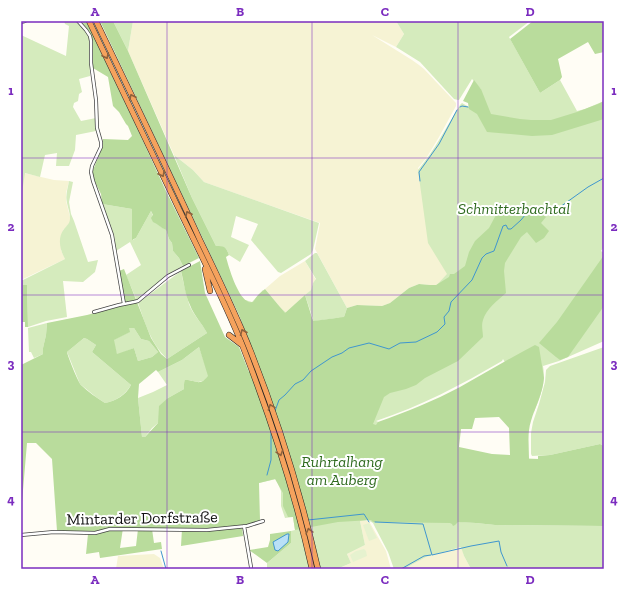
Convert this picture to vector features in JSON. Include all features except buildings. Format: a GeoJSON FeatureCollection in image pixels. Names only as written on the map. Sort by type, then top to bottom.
{"type":"FeatureCollection","features":[{"type":"Feature","properties":{"kind":"highway"},"geometry":{"type":"LineString","coordinates":[[89,21],[204,260],[242,346],[272,408],[292,467],[318,569]]}},
{"type":"Feature","properties":{"kind":"highway"},"geometry":{"type":"LineString","coordinates":[[96,21],[217,275],[251,353],[254,370],[300,517],[312,569]]}},
{"type":"Feature","properties":{"kind":"highway"},"geometry":{"type":"LineString","coordinates":[[204,260],[210,291]]}},
{"type":"Feature","properties":{"kind":"highway"},"geometry":{"type":"LineString","coordinates":[[230,335],[242,346]]}},
{"type":"Feature","properties":{"kind":"street"},"geometry":{"type":"LineString","coordinates":[[21,22],[25,21]]}},
{"type":"Feature","properties":{"kind":"street"},"geometry":{"type":"LineString","coordinates":[[78,21],[90,36],[91,41],[91,63],[96,100],[97,128],[101,142],[101,147],[92,166],[91,172],[112,235],[124,304]]}},
{"type":"Feature","properties":{"kind":"street"},"geometry":{"type":"LineString","coordinates":[[94,312],[138,301],[168,276],[189,265]]}},
{"type":"Feature","properties":{"kind":"street","name":"Mintarder Dorfstraße"},"geometry":{"type":"LineString","coordinates":[[21,535],[54,532],[95,533],[110,529],[208,530],[244,526],[263,521]]}},
{"type":"Feature","properties":{"kind":"street"},"geometry":{"type":"LineString","coordinates":[[244,526],[251,567]]}},
{"type":"Feature","properties":{"kind":"shaded area"},"geometry":{"type":"Polygon","coordinates":[[[133,21],[396,21],[404,34],[396,47],[372,35],[424,69],[456,103],[456,106],[439,137],[427,157],[418,168],[449,269],[449,277],[436,285],[419,284],[409,288],[390,303],[382,306],[357,305],[347,308],[315,249],[320,223],[204,182],[193,170],[174,155],[128,51],[133,21]]]}},
{"type":"Feature","properties":{"kind":"shaded area"},"geometry":{"type":"Polygon","coordinates":[[[24,173],[54,180],[69,181],[66,201],[70,223],[63,230],[61,250],[65,259],[21,280],[21,199],[24,173]]]}},
{"type":"Feature","properties":{"kind":"shaded area"},"geometry":{"type":"Polygon","coordinates":[[[305,261],[316,280],[313,283],[311,290],[285,313],[265,289],[280,276],[305,261]]]}},
{"type":"Feature","properties":{"kind":"shaded area"},"geometry":{"type":"Polygon","coordinates":[[[360,521],[368,521],[370,523],[386,551],[391,569],[343,569],[342,567],[351,563],[347,554],[365,545],[360,521]]]}},
{"type":"Feature","properties":{"kind":"shaded area"},"geometry":{"type":"Polygon","coordinates":[[[462,547],[464,556],[471,569],[404,569],[426,557],[462,547]]]}},
{"type":"Feature","properties":{"kind":"shaded area"},"geometry":{"type":"Polygon","coordinates":[[[154,554],[160,558],[164,569],[116,569],[118,556],[154,554]]]}},
{"type":"Feature","properties":{"kind":"green space"},"geometry":{"type":"Polygon","coordinates":[[[64,21],[77,21],[89,37],[90,76],[79,79],[82,92],[79,94],[78,101],[74,103],[73,107],[81,121],[96,118],[96,131],[76,135],[75,150],[69,166],[56,166],[57,153],[45,155],[40,177],[25,173],[21,199],[21,35],[66,56],[69,26],[65,24],[64,21]]]}},
{"type":"Feature","properties":{"kind":"green space"},"geometry":{"type":"Polygon","coordinates":[[[81,21],[86,21],[199,258],[183,266],[173,251],[172,243],[166,230],[153,222],[151,218],[153,215],[151,211],[136,238],[132,240],[132,209],[102,204],[101,194],[94,180],[93,170],[102,148],[103,139],[128,140],[132,136],[128,126],[113,106],[108,77],[93,68],[92,38],[89,31],[81,21]]]}},
{"type":"Feature","properties":{"kind":"green space","name":"Ruhrtalhang am Auberg"},"geometry":{"type":"Polygon","coordinates":[[[100,21],[113,21],[128,51],[192,198],[216,246],[223,247],[227,250],[229,255],[226,257],[234,281],[243,298],[248,302],[253,302],[265,289],[285,313],[305,295],[313,321],[344,317],[347,308],[357,305],[382,306],[390,303],[409,288],[419,284],[436,285],[449,277],[450,274],[454,274],[465,266],[469,252],[475,241],[489,228],[497,213],[503,208],[528,214],[534,209],[546,217],[541,223],[549,231],[544,238],[536,243],[527,232],[521,237],[505,263],[504,271],[506,293],[487,312],[482,322],[483,337],[458,361],[425,378],[416,385],[390,393],[384,397],[373,424],[376,425],[378,422],[420,406],[450,392],[535,345],[539,347],[544,378],[541,395],[529,430],[529,459],[538,459],[538,456],[550,455],[600,444],[604,446],[604,526],[495,525],[458,522],[453,526],[450,523],[373,522],[371,520],[338,522],[295,530],[293,517],[288,517],[283,506],[283,493],[275,479],[259,483],[260,520],[242,526],[243,536],[181,546],[182,529],[152,529],[154,543],[161,542],[162,549],[100,558],[99,552],[86,554],[88,534],[57,531],[52,459],[36,443],[27,443],[21,502],[21,365],[43,354],[47,323],[125,305],[119,271],[124,269],[151,338],[161,354],[167,359],[207,333],[188,301],[181,271],[200,261],[205,293],[225,337],[239,347],[249,372],[259,368],[239,315],[100,21]],[[129,328],[130,332],[114,340],[117,354],[134,348],[138,361],[152,357],[158,352],[149,341],[141,339],[134,328],[129,328]],[[84,338],[67,352],[81,385],[105,403],[120,397],[131,385],[92,352],[96,345],[87,339],[84,338]],[[199,347],[182,360],[158,372],[156,370],[139,384],[138,398],[142,437],[145,437],[158,423],[159,406],[168,398],[184,389],[185,380],[200,382],[208,376],[199,347]],[[499,417],[475,418],[472,429],[461,429],[459,447],[492,454],[510,455],[509,428],[499,417]],[[123,528],[120,548],[136,546],[138,529],[123,528]]]}},
{"type":"Feature","properties":{"kind":"green space"},"geometry":{"type":"Polygon","coordinates":[[[113,21],[133,21],[128,51],[113,21]]]}},
{"type":"Feature","properties":{"kind":"green space"},"geometry":{"type":"Polygon","coordinates":[[[396,21],[530,21],[509,37],[540,93],[560,80],[577,111],[604,101],[604,247],[601,251],[604,253],[604,341],[559,361],[543,366],[543,384],[534,412],[502,416],[513,375],[503,359],[487,370],[456,387],[409,409],[376,421],[432,443],[494,456],[539,459],[461,522],[495,525],[604,526],[603,569],[471,569],[461,547],[426,557],[404,569],[394,569],[388,552],[373,523],[368,520],[360,521],[365,545],[347,554],[351,563],[337,569],[267,569],[267,563],[291,543],[291,531],[295,530],[293,517],[285,518],[281,506],[281,491],[276,479],[259,483],[257,473],[269,392],[242,299],[252,302],[263,290],[302,327],[313,319],[305,295],[311,290],[316,279],[305,261],[317,253],[347,308],[344,317],[390,306],[433,289],[447,274],[428,243],[418,170],[462,103],[479,110],[481,89],[472,79],[459,100],[454,99],[420,62],[396,47],[404,34],[396,21]],[[340,317],[315,321],[321,322],[340,317]]]}},
{"type":"Feature","properties":{"kind":"green space"},"geometry":{"type":"Polygon","coordinates":[[[533,21],[604,21],[604,52],[595,54],[588,42],[558,59],[562,77],[560,80],[540,93],[510,39],[533,21]]]}},
{"type":"Feature","properties":{"kind":"green space"},"geometry":{"type":"Polygon","coordinates":[[[474,80],[481,89],[491,114],[520,119],[551,120],[577,112],[604,101],[604,119],[552,135],[532,136],[487,132],[477,114],[469,109],[468,103],[463,101],[474,80]]]}},
{"type":"Feature","properties":{"kind":"green space"},"geometry":{"type":"Polygon","coordinates":[[[174,155],[193,170],[204,182],[319,223],[311,254],[281,273],[278,272],[251,240],[258,224],[236,216],[231,237],[249,245],[240,262],[229,255],[225,248],[216,246],[192,198],[174,155]]]}},
{"type":"Feature","properties":{"kind":"green space"},"geometry":{"type":"Polygon","coordinates":[[[69,181],[73,182],[69,202],[71,214],[88,262],[98,260],[95,272],[83,282],[63,281],[67,317],[46,321],[28,327],[27,285],[23,285],[23,280],[65,259],[61,248],[60,236],[70,220],[66,197],[69,181]]]}},
{"type":"Feature","properties":{"kind":"green space"},"geometry":{"type":"Polygon","coordinates":[[[102,204],[132,209],[133,240],[136,238],[151,211],[153,217],[166,230],[172,243],[173,251],[183,266],[167,275],[137,301],[126,275],[141,265],[130,242],[116,251],[114,235],[102,204]]]}},
{"type":"Feature","properties":{"kind":"green space"},"geometry":{"type":"Polygon","coordinates":[[[604,255],[604,306],[568,357],[560,360],[539,343],[557,322],[604,255]]]}},
{"type":"Feature","properties":{"kind":"green space"},"geometry":{"type":"Polygon","coordinates":[[[181,271],[189,304],[207,333],[167,359],[161,353],[153,340],[146,326],[138,303],[181,271]]]}},
{"type":"Feature","properties":{"kind":"green space"},"geometry":{"type":"Polygon","coordinates":[[[21,280],[23,280],[23,285],[27,285],[28,327],[25,327],[25,322],[21,322],[21,280]]]}},
{"type":"Feature","properties":{"kind":"green space"},"geometry":{"type":"Polygon","coordinates":[[[47,323],[43,354],[34,358],[31,352],[29,352],[28,328],[47,323]]]}},
{"type":"Feature","properties":{"kind":"green space"},"geometry":{"type":"Polygon","coordinates":[[[129,328],[134,328],[141,339],[149,341],[158,352],[152,357],[138,361],[134,348],[117,355],[113,340],[129,332],[129,328]]]}},
{"type":"Feature","properties":{"kind":"green space"},"geometry":{"type":"Polygon","coordinates":[[[84,338],[96,345],[92,352],[131,385],[123,395],[113,401],[105,403],[80,384],[67,352],[84,338]]]}},
{"type":"Feature","properties":{"kind":"green space"},"geometry":{"type":"Polygon","coordinates":[[[199,347],[209,376],[200,382],[189,380],[184,384],[184,389],[168,398],[158,423],[145,437],[142,437],[138,398],[167,385],[158,372],[182,360],[199,347]]]}},
{"type":"Feature","properties":{"kind":"green space"},"geometry":{"type":"Polygon","coordinates":[[[604,347],[604,446],[600,444],[550,455],[532,456],[531,433],[545,382],[546,370],[550,366],[604,347]]]}},
{"type":"Feature","properties":{"kind":"green space"},"geometry":{"type":"Polygon","coordinates":[[[369,523],[377,538],[369,541],[363,525],[369,523]]]}},
{"type":"Feature","properties":{"kind":"green space"},"geometry":{"type":"Polygon","coordinates":[[[291,531],[291,543],[267,563],[249,550],[268,547],[270,534],[291,531]]]}},
{"type":"Feature","properties":{"kind":"green space"},"geometry":{"type":"Polygon","coordinates":[[[364,549],[367,556],[353,562],[350,555],[356,551],[364,549]]]}},
{"type":"Feature","properties":{"kind":"water"},"geometry":{"type":"Polygon","coordinates":[[[289,534],[288,542],[278,551],[275,550],[273,542],[289,534]]]}},
{"type":"Feature","properties":{"kind":"waterway"},"geometry":{"type":"LineString","coordinates":[[460,107],[468,107]]}},
{"type":"Feature","properties":{"kind":"waterway"},"geometry":{"type":"LineString","coordinates":[[420,181],[419,172],[439,144],[457,110]]}},
{"type":"Feature","properties":{"kind":"waterway"},"geometry":{"type":"LineString","coordinates":[[560,207],[588,187],[604,178]]}},
{"type":"Feature","properties":{"kind":"waterway"},"geometry":{"type":"LineString","coordinates":[[275,411],[279,400],[295,384],[303,380],[311,371],[349,348],[369,343],[389,349],[400,343],[416,342],[437,332],[445,324],[444,317],[449,311],[451,302],[472,280],[482,258],[486,254],[494,251],[503,226],[506,225],[508,229],[511,229],[530,209],[536,207],[546,210],[555,209]]}},
{"type":"Feature","properties":{"kind":"waterway"},"geometry":{"type":"LineString","coordinates":[[267,475],[271,460],[271,431]]}},
{"type":"Feature","properties":{"kind":"waterway"},"geometry":{"type":"LineString","coordinates":[[308,520],[364,514],[369,522]]}},
{"type":"Feature","properties":{"kind":"waterway"},"geometry":{"type":"LineString","coordinates":[[375,522],[423,524],[432,555],[499,541],[501,552],[507,566]]}},
{"type":"Feature","properties":{"kind":"waterway"},"geometry":{"type":"LineString","coordinates":[[161,551],[166,569]]}},
{"type":"Feature","properties":{"kind":"waterway"},"geometry":{"type":"LineString","coordinates":[[401,569],[424,556],[431,555]]}},
{"type":"Feature","properties":{"kind":"park label","name":"Schmitterbachtal"},"geometry":{"type":"Point","coordinates":[514,208]}}]}
